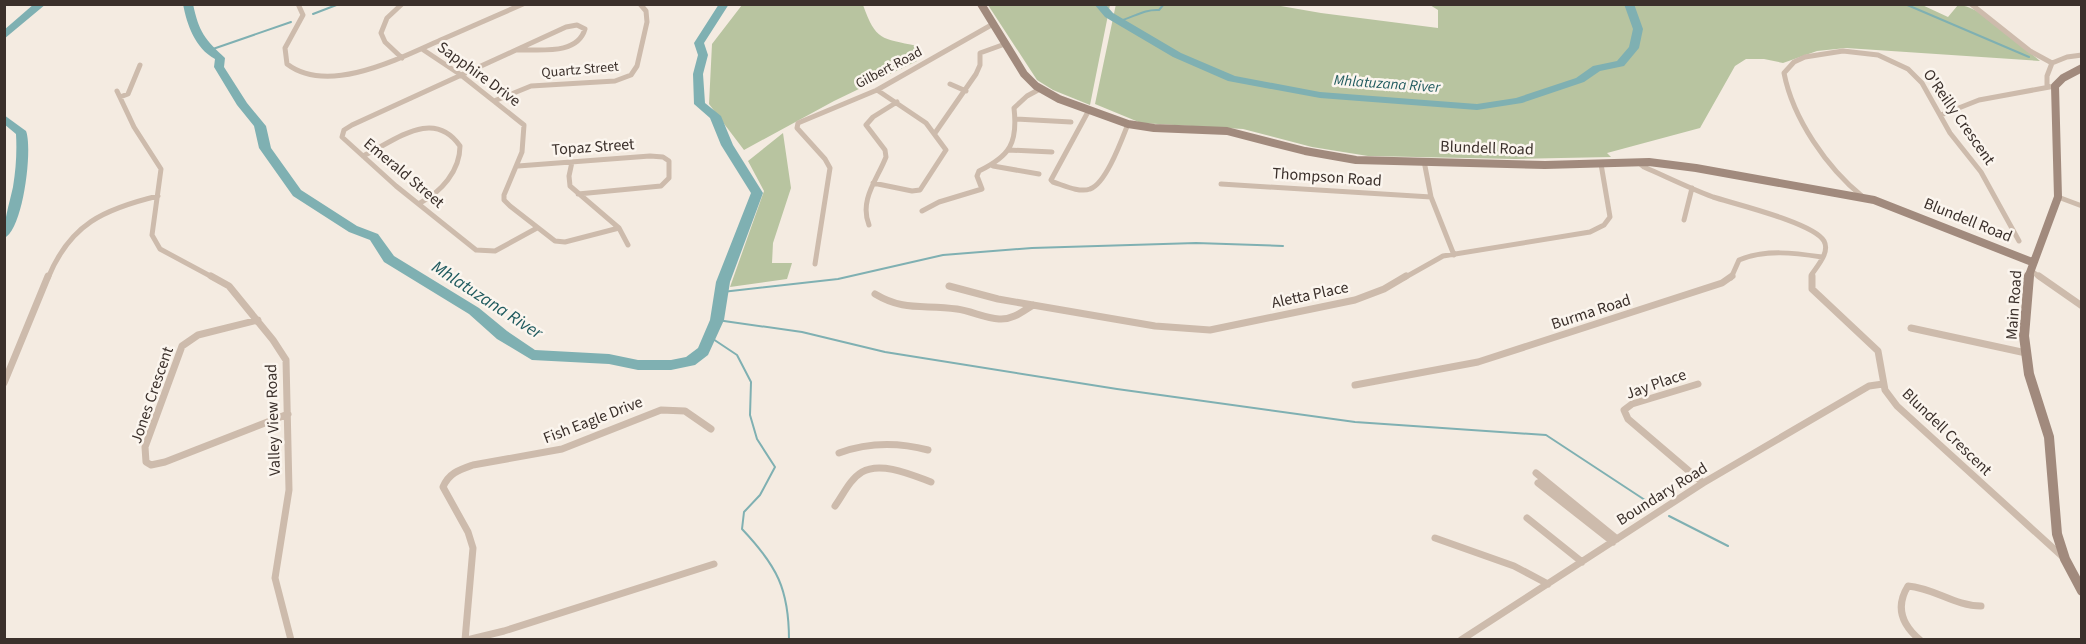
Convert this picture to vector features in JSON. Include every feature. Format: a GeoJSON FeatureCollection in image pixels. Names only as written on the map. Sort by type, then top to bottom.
{"type":"FeatureCollection","features":[{"type":"Feature","properties":{"kind":"street"},"geometry":{"type":"LineString","coordinates":[[298,4],[302,10],[302,18],[284,51],[286,61],[297,70],[321,76],[347,75],[381,66],[523,4]]}},
{"type":"Feature","properties":{"kind":"street"},"geometry":{"type":"LineString","coordinates":[[402,4],[387,18],[381,33],[385,42],[402,58]]}},
{"type":"Feature","properties":{"kind":"street","name":"Quartz Street"},"geometry":{"type":"LineString","coordinates":[[494,101],[531,86],[615,81],[631,75],[637,66],[647,22],[646,11],[640,4]]}},
{"type":"Feature","properties":{"kind":"street","name":"Blundell Road"},"geometry":{"type":"LineString","coordinates":[[981,4],[1024,74],[1040,89],[1128,124],[1154,128],[1227,131],[1305,151],[1356,160],[1601,164],[1660,162],[1863,197],[2031,266]]}},
{"type":"Feature","properties":{"kind":"street"},"geometry":{"type":"LineString","coordinates":[[1971,4],[1999,22],[2035,54],[2052,63],[2067,57],[2082,55]]}},
{"type":"Feature","properties":{"kind":"street","name":"Gilbert Road"},"geometry":{"type":"LineString","coordinates":[[815,264],[830,168],[825,159],[797,128],[798,123],[877,90],[993,24]]}},
{"type":"Feature","properties":{"kind":"street"},"geometry":{"type":"LineString","coordinates":[[461,75],[514,50],[570,25],[577,25],[585,29],[582,39],[571,46],[514,50]]}},
{"type":"Feature","properties":{"kind":"street"},"geometry":{"type":"LineString","coordinates":[[935,133],[979,69],[980,54],[1005,44]]}},
{"type":"Feature","properties":{"kind":"street","name":"Sapphire Drive"},"geometry":{"type":"LineString","coordinates":[[422,49],[461,75],[524,125],[525,139],[518,166],[504,200],[550,240],[559,242],[619,228]]}},
{"type":"Feature","properties":{"kind":"street","name":"O'Reilly Crescent"},"geometry":{"type":"LineString","coordinates":[[1863,197],[1842,179],[1787,90],[1784,73],[1787,67],[1805,57],[1826,53],[1854,52],[1878,55],[1901,64],[1915,75],[1950,133],[1989,184],[2019,241]]}},
{"type":"Feature","properties":{"kind":"street","name":"Main Road"},"geometry":{"type":"LineString","coordinates":[[2052,63],[2047,76],[2051,86],[2059,176],[2058,197],[2031,266],[2024,324],[2030,374],[2049,437],[2057,534],[2064,559],[2082,591]]}},
{"type":"Feature","properties":{"kind":"street","name":"Valley View Road"},"geometry":{"type":"LineString","coordinates":[[140,65],[128,94],[118,94],[161,169],[152,235],[155,243],[160,249],[228,286],[258,320],[286,360],[289,490],[274,578],[291,639]]}},
{"type":"Feature","properties":{"kind":"street"},"geometry":{"type":"LineString","coordinates":[[1941,115],[1979,100],[2051,86],[2082,68]]}},
{"type":"Feature","properties":{"kind":"street","name":"Emerald Street"},"geometry":{"type":"LineString","coordinates":[[461,75],[347,128],[342,137],[468,244],[482,252],[502,248],[537,228]]}},
{"type":"Feature","properties":{"kind":"street"},"geometry":{"type":"LineString","coordinates":[[950,84],[966,90]]}},
{"type":"Feature","properties":{"kind":"street"},"geometry":{"type":"LineString","coordinates":[[922,211],[939,202],[981,190],[978,174],[981,169],[1000,161],[1015,139],[1014,108],[1040,89]]}},
{"type":"Feature","properties":{"kind":"street"},"geometry":{"type":"LineString","coordinates":[[873,183],[912,191],[920,190],[945,154],[945,147],[935,133],[897,102],[877,90]]}},
{"type":"Feature","properties":{"kind":"street"},"geometry":{"type":"LineString","coordinates":[[869,225],[866,210],[873,183],[884,164],[886,154],[866,125],[873,117],[897,102]]}},
{"type":"Feature","properties":{"kind":"street"},"geometry":{"type":"LineString","coordinates":[[1089,110],[1057,167],[1051,180],[1053,182],[1086,189],[1095,187],[1128,124]]}},
{"type":"Feature","properties":{"kind":"street"},"geometry":{"type":"LineString","coordinates":[[1016,119],[1071,122]]}},
{"type":"Feature","properties":{"kind":"street"},"geometry":{"type":"LineString","coordinates":[[363,156],[428,126],[440,129],[455,140],[460,146],[460,151],[447,183],[438,194],[420,203]]}},
{"type":"Feature","properties":{"kind":"street"},"geometry":{"type":"LineString","coordinates":[[1008,150],[1052,152]]}},
{"type":"Feature","properties":{"kind":"street","name":"Topaz Street"},"geometry":{"type":"LineString","coordinates":[[518,166],[650,156],[663,157],[669,161],[669,177],[665,184],[656,188],[578,194]]}},
{"type":"Feature","properties":{"kind":"street"},"geometry":{"type":"LineString","coordinates":[[1424,160],[1431,197],[1454,255]]}},
{"type":"Feature","properties":{"kind":"street"},"geometry":{"type":"LineString","coordinates":[[572,162],[569,183],[578,194],[619,228],[628,244]]}},
{"type":"Feature","properties":{"kind":"street"},"geometry":{"type":"LineString","coordinates":[[1638,162],[1644,167],[1692,188],[1812,230],[1825,242],[1826,251],[1822,257]]}},
{"type":"Feature","properties":{"kind":"street","name":"Aletta Place"},"geometry":{"type":"LineString","coordinates":[[949,286],[1033,305],[1155,326],[1210,330],[1355,300],[1384,289],[1432,260],[1590,232],[1609,221],[1610,213],[1601,164]]}},
{"type":"Feature","properties":{"kind":"street"},"geometry":{"type":"LineString","coordinates":[[991,166],[1039,174]]}},
{"type":"Feature","properties":{"kind":"street","name":"Thompson Road"},"geometry":{"type":"LineString","coordinates":[[1221,184],[1431,197]]}},
{"type":"Feature","properties":{"kind":"street"},"geometry":{"type":"LineString","coordinates":[[1684,220],[1692,188]]}},
{"type":"Feature","properties":{"kind":"street"},"geometry":{"type":"LineString","coordinates":[[4,383],[50,272],[58,256],[79,229],[100,212],[158,196]]}},
{"type":"Feature","properties":{"kind":"street"},"geometry":{"type":"LineString","coordinates":[[2058,197],[2082,206]]}},
{"type":"Feature","properties":{"kind":"street","name":"Burma Road"},"geometry":{"type":"LineString","coordinates":[[1355,385],[1478,362],[1553,339],[1722,283],[1731,278],[1739,260],[1744,257],[1763,254],[1822,257]]}},
{"type":"Feature","properties":{"kind":"street","name":"Blundell Crescent"},"geometry":{"type":"LineString","coordinates":[[1822,257],[1812,274],[1812,289],[1878,351],[1883,365],[1883,384],[1889,396],[1907,417],[2064,559]]}},
{"type":"Feature","properties":{"kind":"street"},"geometry":{"type":"LineString","coordinates":[[2031,266],[2082,306]]}},
{"type":"Feature","properties":{"kind":"street"},"geometry":{"type":"LineString","coordinates":[[875,294],[890,303],[906,307],[936,306],[999,319],[1014,317],[1033,305]]}},
{"type":"Feature","properties":{"kind":"street","name":"Jones Crescent"},"geometry":{"type":"LineString","coordinates":[[258,320],[198,335],[182,346],[145,447],[146,462],[150,465],[165,462],[288,414]]}},
{"type":"Feature","properties":{"kind":"street"},"geometry":{"type":"LineString","coordinates":[[1911,328],[2026,353]]}},
{"type":"Feature","properties":{"kind":"street","name":"Jay Place"},"geometry":{"type":"LineString","coordinates":[[1698,384],[1632,404],[1624,410],[1628,419],[1703,483]]}},
{"type":"Feature","properties":{"kind":"street","name":"Boundary Road"},"geometry":{"type":"LineString","coordinates":[[1461,639],[1703,483],[1860,390],[1883,384]]}},
{"type":"Feature","properties":{"kind":"street","name":"Fish Eagle Drive"},"geometry":{"type":"LineString","coordinates":[[466,639],[473,548],[468,532],[443,488],[446,477],[460,468],[476,464],[554,452],[611,431],[658,409],[687,412],[703,421],[711,429]]}},
{"type":"Feature","properties":{"kind":"street"},"geometry":{"type":"LineString","coordinates":[[839,453],[880,442],[897,443],[928,450]]}},
{"type":"Feature","properties":{"kind":"street"},"geometry":{"type":"LineString","coordinates":[[835,506],[857,478],[867,470],[907,473],[931,482]]}},
{"type":"Feature","properties":{"kind":"street"},"geometry":{"type":"LineString","coordinates":[[1536,473],[1615,540]]}},
{"type":"Feature","properties":{"kind":"street"},"geometry":{"type":"LineString","coordinates":[[1538,483],[1615,540]]}},
{"type":"Feature","properties":{"kind":"street"},"geometry":{"type":"LineString","coordinates":[[1527,518],[1582,562]]}},
{"type":"Feature","properties":{"kind":"street"},"geometry":{"type":"LineString","coordinates":[[1435,538],[1514,566],[1548,584]]}},
{"type":"Feature","properties":{"kind":"street"},"geometry":{"type":"LineString","coordinates":[[466,639],[514,628],[714,564]]}},
{"type":"Feature","properties":{"kind":"street"},"geometry":{"type":"LineString","coordinates":[[1920,639],[1909,631],[1900,614],[1901,600],[1908,586],[1915,586],[1967,605],[1981,606]]}},
{"type":"Feature","properties":{"kind":"green space"},"geometry":{"type":"Polygon","coordinates":[[[1116,4],[1275,5],[1438,28],[1438,10],[1430,5],[1920,4],[1948,17],[1958,5],[1967,7],[1989,19],[2040,61],[1846,48],[1817,51],[1783,63],[1764,59],[1746,59],[1735,66],[1700,128],[1607,153],[1611,157],[1515,159],[1368,156],[1312,147],[1243,129],[1141,123],[1095,104],[1116,4]]]}},
{"type":"Feature","properties":{"kind":"green space"},"geometry":{"type":"Polygon","coordinates":[[[742,5],[863,5],[876,32],[881,36],[917,46],[917,61],[834,101],[744,150],[709,104],[712,44],[742,5]]]}},
{"type":"Feature","properties":{"kind":"green space"},"geometry":{"type":"Polygon","coordinates":[[[988,5],[1110,5],[1090,105],[1053,90],[1037,80],[988,5]]]}},
{"type":"Feature","properties":{"kind":"green space"},"geometry":{"type":"Polygon","coordinates":[[[783,133],[791,188],[773,243],[772,263],[792,263],[787,279],[730,287],[764,191],[748,161],[783,133]]]}},
{"type":"Feature","properties":{"kind":"waterway","name":"Mhlatuzana River"},"geometry":{"type":"LineString","coordinates":[[4,36],[41,4]]}},
{"type":"Feature","properties":{"kind":"waterway","name":"Mhlatuzana River"},"geometry":{"type":"LineString","coordinates":[[188,4],[193,28],[213,54],[220,58],[219,67],[243,105],[260,126],[265,148],[297,193],[353,229],[374,237],[389,259],[474,311],[502,335],[532,355],[609,359],[638,365],[671,365],[690,361],[703,351],[717,320],[723,282],[757,193],[727,145],[715,116],[700,104],[698,74],[703,55],[699,43],[724,4]]}},
{"type":"Feature","properties":{"kind":"waterway"},"geometry":{"type":"LineString","coordinates":[[313,14],[339,4]]}},
{"type":"Feature","properties":{"kind":"waterway","name":"Mhlatuzana River"},"geometry":{"type":"LineString","coordinates":[[1099,4],[1109,15],[1177,55],[1232,79],[1320,95],[1477,107],[1518,101],[1580,80],[1597,68],[1620,64],[1634,48],[1638,29],[1629,4]]}},
{"type":"Feature","properties":{"kind":"waterway"},"geometry":{"type":"LineString","coordinates":[[1119,21],[1144,12],[1159,10],[1164,4]]}},
{"type":"Feature","properties":{"kind":"waterway"},"geometry":{"type":"LineString","coordinates":[[1905,4],[2029,57]]}},
{"type":"Feature","properties":{"kind":"waterway"},"geometry":{"type":"LineString","coordinates":[[210,50],[291,22]]}},
{"type":"Feature","properties":{"kind":"waterway","name":"Mhlatuzana River"},"geometry":{"type":"LineString","coordinates":[[4,118],[22,133],[21,172],[17,197],[4,234]]}},
{"type":"Feature","properties":{"kind":"waterway"},"geometry":{"type":"LineString","coordinates":[[722,292],[838,279],[943,255],[1032,248],[1196,243],[1283,246]]}},
{"type":"Feature","properties":{"kind":"waterway"},"geometry":{"type":"LineString","coordinates":[[717,320],[802,332],[885,352],[1117,389],[1355,422],[1546,435],[1651,504]]}},
{"type":"Feature","properties":{"kind":"waterway"},"geometry":{"type":"LineString","coordinates":[[710,337],[737,355],[751,382],[750,415],[757,439],[775,467],[760,495],[744,512],[742,529],[764,555],[779,579],[787,606],[789,640]]}},
{"type":"Feature","properties":{"kind":"waterway"},"geometry":{"type":"LineString","coordinates":[[1669,516],[1728,546]]}}]}
